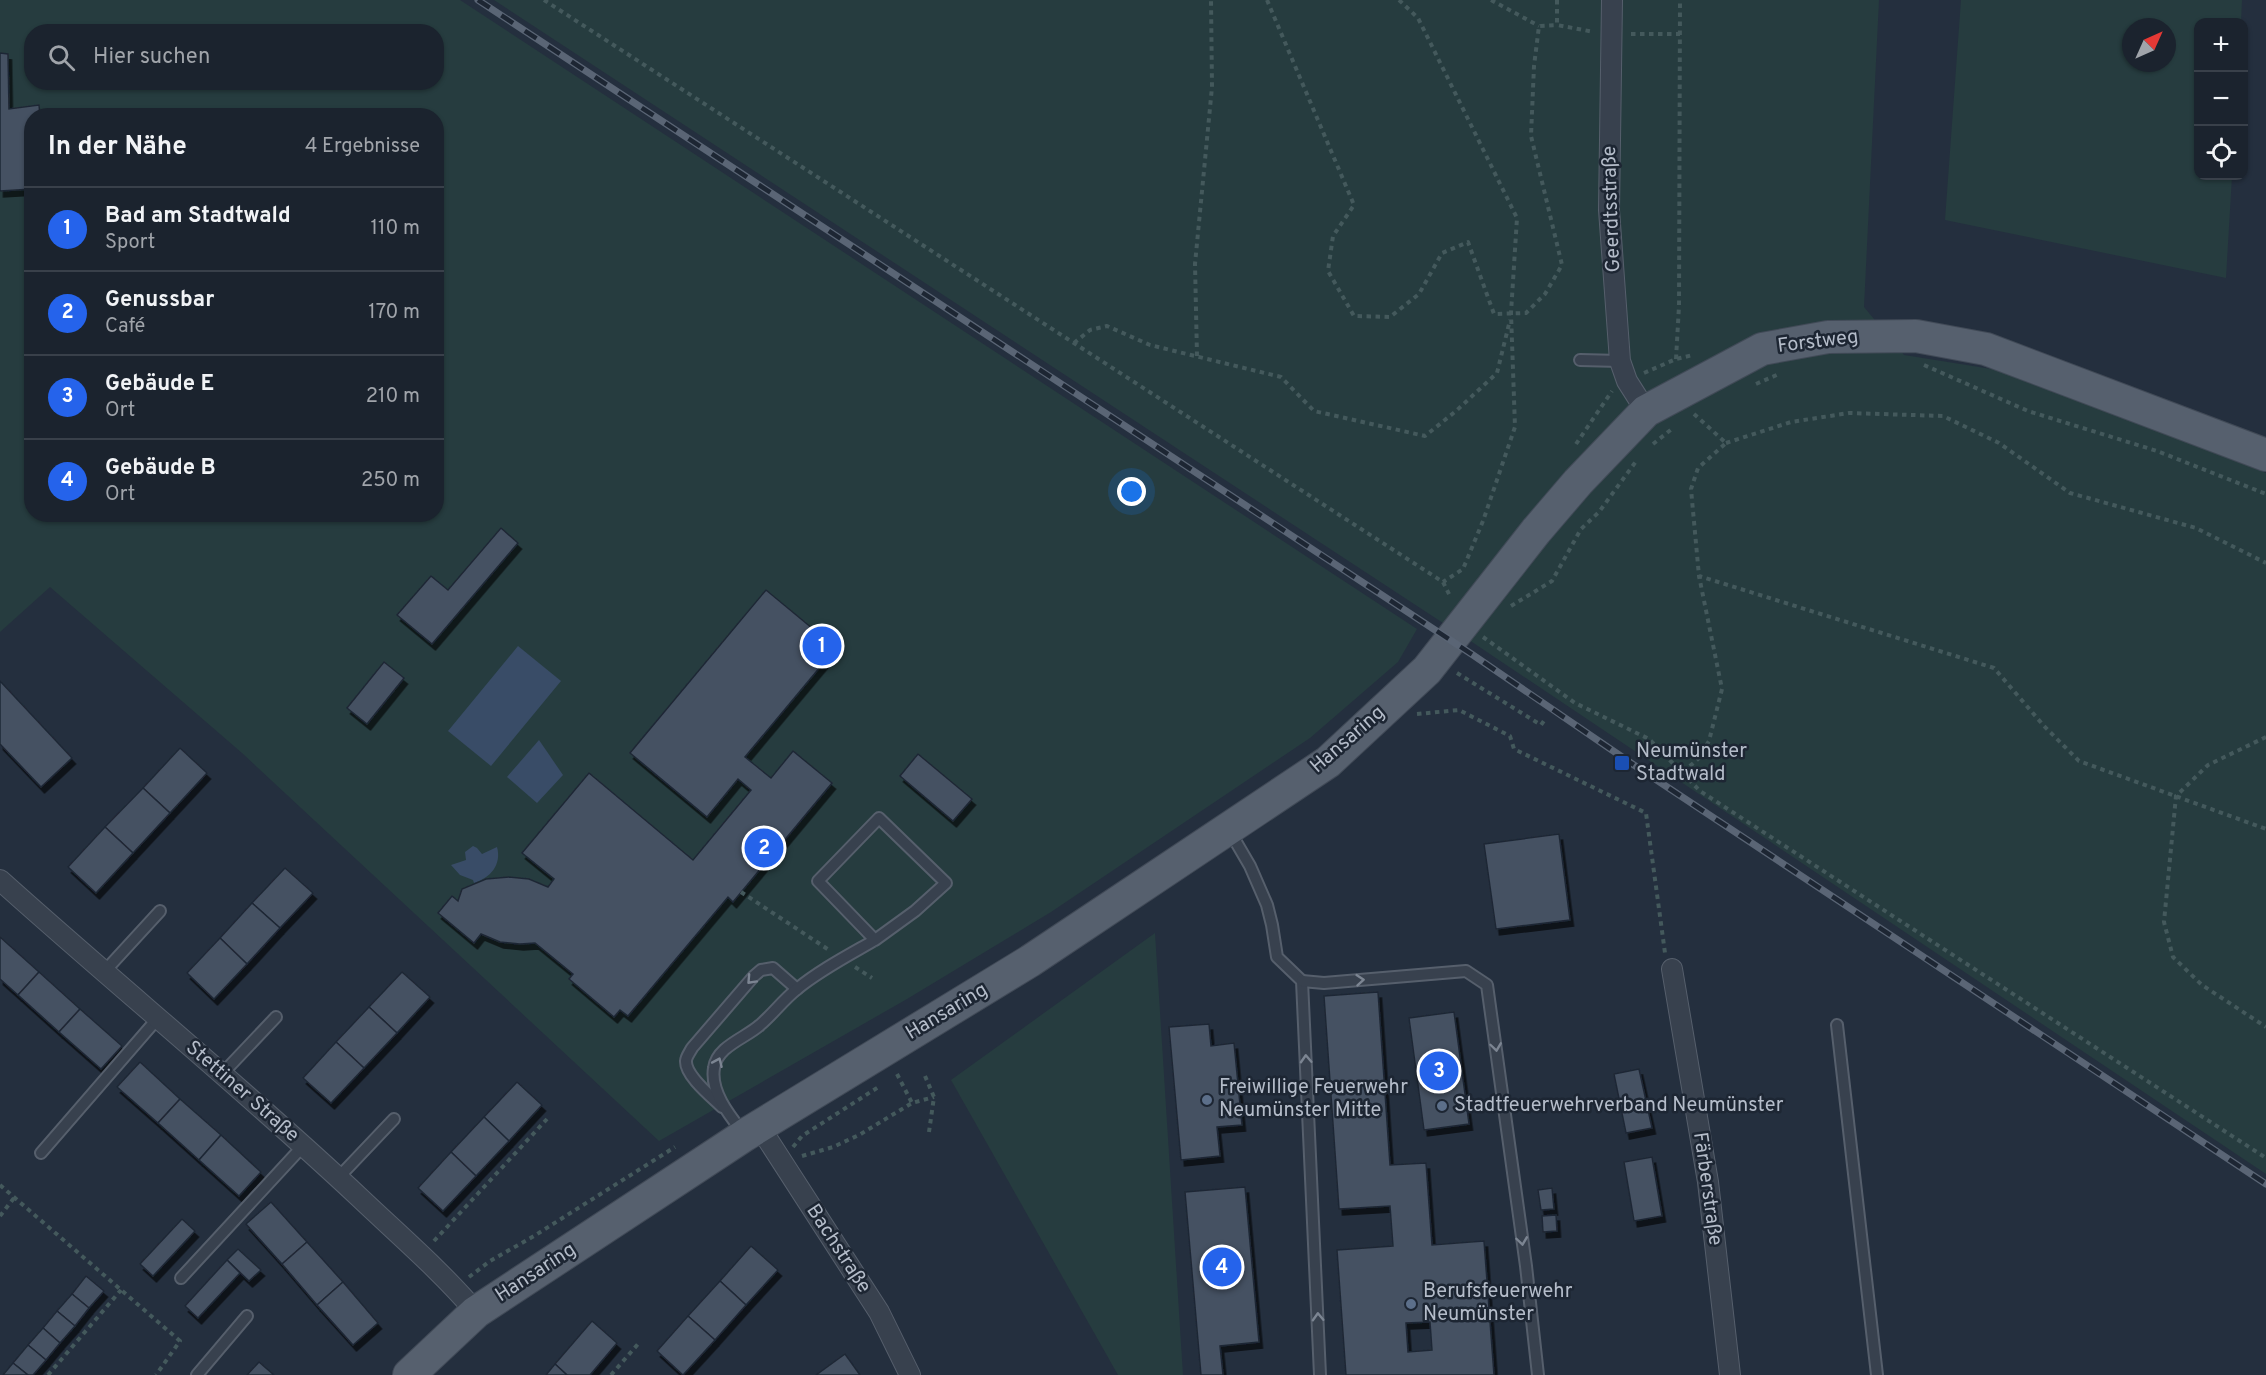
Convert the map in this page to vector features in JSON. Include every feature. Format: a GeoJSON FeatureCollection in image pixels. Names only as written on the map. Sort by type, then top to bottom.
{"type":"FeatureCollection","features":[{"type":"Feature","properties":{"kind":"main road","name":"Forstweg"},"geometry":{"type":"LineString","coordinates":[[1478,634],[1564,498],[1646,411],[1692,408],[1762,350],[1828,337],[1916,336],[1986,349],[2266,455]]}},
{"type":"Feature","properties":{"kind":"main road","name":"Hansaring"},"geometry":{"type":"LineString","coordinates":[[409,1375],[476,1312],[744,1125],[1030,961],[1328,762],[1427,670],[1478,634]]}},
{"type":"Feature","properties":{"kind":"street","name":"Geerdtsstraße"},"geometry":{"type":"LineString","coordinates":[[1612,0],[1609,210],[1620,361],[1627,381],[1646,411]]}},
{"type":"Feature","properties":{"kind":"street","name":"Stettiner Straße"},"geometry":{"type":"LineString","coordinates":[[0,880],[303,1146],[421,1254],[476,1312]]}},
{"type":"Feature","properties":{"kind":"street","name":"Färberstraße"},"geometry":{"type":"LineString","coordinates":[[1672,969],[1708,1182],[1730,1375]]}},
{"type":"Feature","properties":{"kind":"street","name":"Bachstraße"},"geometry":{"type":"LineString","coordinates":[[744,1125],[781,1161],[879,1312],[910,1375]]}},
{"type":"Feature","properties":{"kind":"lane"},"geometry":{"type":"LineString","coordinates":[[1580,360],[1620,361]]}},
{"type":"Feature","properties":{"kind":"lane"},"geometry":{"type":"LineString","coordinates":[[744,1125],[715,1085],[715,1063],[725,1050],[759,1026],[797,989],[875,940],[915,911],[946,883],[879,818],[818,881],[875,940]]}},
{"type":"Feature","properties":{"kind":"lane"},"geometry":{"type":"LineString","coordinates":[[1228,828],[1267,905],[1276,957],[1302,981],[1324,983],[1466,971],[1487,985],[1526,1266],[1538,1375]]}},
{"type":"Feature","properties":{"kind":"lane"},"geometry":{"type":"LineString","coordinates":[[104,972],[160,911]]}},
{"type":"Feature","properties":{"kind":"lane"},"geometry":{"type":"LineString","coordinates":[[744,1125],[691,1075],[686,1061],[688,1055],[761,970],[773,968],[797,989]]}},
{"type":"Feature","properties":{"kind":"lane"},"geometry":{"type":"LineString","coordinates":[[1302,981],[1320,1375]]}},
{"type":"Feature","properties":{"kind":"lane"},"geometry":{"type":"LineString","coordinates":[[222,1074],[276,1017]]}},
{"type":"Feature","properties":{"kind":"lane"},"geometry":{"type":"LineString","coordinates":[[41,1153],[158,1018]]}},
{"type":"Feature","properties":{"kind":"lane"},"geometry":{"type":"LineString","coordinates":[[1837,1025],[1877,1375]]}},
{"type":"Feature","properties":{"kind":"lane"},"geometry":{"type":"LineString","coordinates":[[338,1178],[394,1119]]}},
{"type":"Feature","properties":{"kind":"lane"},"geometry":{"type":"LineString","coordinates":[[181,1278],[303,1146]]}},
{"type":"Feature","properties":{"kind":"lane"},"geometry":{"type":"LineString","coordinates":[[196,1375],[247,1316]]}},
{"type":"Feature","properties":{"kind":"path"},"geometry":{"type":"LineString","coordinates":[[544,0],[1443,582],[1478,634],[1575,703],[1650,739],[1700,791],[2266,1158]]}},
{"type":"Feature","properties":{"kind":"path"},"geometry":{"type":"LineString","coordinates":[[1197,356],[1195,264],[1212,87],[1211,0]]}},
{"type":"Feature","properties":{"kind":"path"},"geometry":{"type":"LineString","coordinates":[[1267,0],[1354,205],[1333,236],[1328,271],[1354,316],[1390,317],[1419,294],[1442,254],[1468,242],[1494,314],[1526,313],[1545,294],[1562,265],[1531,136],[1534,66],[1539,26]]}},
{"type":"Feature","properties":{"kind":"path"},"geometry":{"type":"LineString","coordinates":[[1399,0],[1418,18],[1517,218],[1511,314],[1515,427],[1483,521],[1463,568],[1443,582]]}},
{"type":"Feature","properties":{"kind":"path"},"geometry":{"type":"LineString","coordinates":[[1491,0],[1539,26],[1557,25]]}},
{"type":"Feature","properties":{"kind":"path"},"geometry":{"type":"LineString","coordinates":[[1680,0],[1679,306],[1676,359],[1692,408],[1726,443]]}},
{"type":"Feature","properties":{"kind":"path"},"geometry":{"type":"LineString","coordinates":[[1074,343],[1090,330],[1107,326],[1150,345],[1281,377],[1314,411],[1425,436],[1497,373],[1511,314]]}},
{"type":"Feature","properties":{"kind":"path"},"geometry":{"type":"LineString","coordinates":[[1915,361],[2028,411],[2157,452],[2266,494]]}},
{"type":"Feature","properties":{"kind":"path"},"geometry":{"type":"LineString","coordinates":[[1754,385],[1784,372]]}},
{"type":"Feature","properties":{"kind":"path"},"geometry":{"type":"LineString","coordinates":[[1683,772],[1698,759],[1709,741],[1722,689],[1699,576],[1691,489],[1698,468],[1726,443],[1791,422],[1849,413],[1943,416],[1999,443],[2070,493],[2196,528],[2266,563]]}},
{"type":"Feature","properties":{"kind":"path"},"geometry":{"type":"LineString","coordinates":[[1652,445],[1677,425]]}},
{"type":"Feature","properties":{"kind":"path"},"geometry":{"type":"LineString","coordinates":[[1509,608],[1552,581],[1581,529],[1599,512],[1644,452]]}},
{"type":"Feature","properties":{"kind":"path"},"geometry":{"type":"LineString","coordinates":[[1699,576],[1994,668],[2044,726],[2079,761],[2266,829]]}},
{"type":"Feature","properties":{"kind":"path"},"geometry":{"type":"LineString","coordinates":[[1461,669],[1454,671],[1541,724],[1546,718]]}},
{"type":"Feature","properties":{"kind":"path"},"geometry":{"type":"LineString","coordinates":[[1417,705],[1409,715],[1459,710],[1510,736],[1514,749],[1646,813],[1665,959],[1672,969]]}},
{"type":"Feature","properties":{"kind":"path"},"geometry":{"type":"LineString","coordinates":[[2266,737],[2208,765],[2176,796],[2164,922],[2173,957],[2202,985],[2266,1027]]}},
{"type":"Feature","properties":{"kind":"path"},"geometry":{"type":"LineString","coordinates":[[741,892],[873,978]]}},
{"type":"Feature","properties":{"kind":"path"},"geometry":{"type":"LineString","coordinates":[[781,1161],[802,1136],[897,1074],[912,1103]]}},
{"type":"Feature","properties":{"kind":"path"},"geometry":{"type":"LineString","coordinates":[[925,1076],[934,1096],[929,1132]]}},
{"type":"Feature","properties":{"kind":"path"},"geometry":{"type":"LineString","coordinates":[[781,1161],[833,1147],[859,1135],[912,1103],[934,1096]]}},
{"type":"Feature","properties":{"kind":"path"},"geometry":{"type":"LineString","coordinates":[[421,1254],[547,1119]]}},
{"type":"Feature","properties":{"kind":"path"},"geometry":{"type":"LineString","coordinates":[[0,1185],[180,1341],[156,1375]]}},
{"type":"Feature","properties":{"kind":"path"},"geometry":{"type":"LineString","coordinates":[[0,1216],[14,1198]]}},
{"type":"Feature","properties":{"kind":"path"},"geometry":{"type":"LineString","coordinates":[[48,1375],[121,1290]]}},
{"type":"Feature","properties":{"kind":"path"},"geometry":{"type":"LineString","coordinates":[[611,1375],[638,1344]]}},
{"type":"Feature","properties":{"kind":"green space"},"geometry":{"type":"Polygon","coordinates":[[[0,0],[460,0],[1417,629],[1398,662],[1310,738],[1051,912],[907,999],[659,1141],[242,753],[50,587],[0,632],[0,0]]]}},
{"type":"Feature","properties":{"kind":"green space"},"geometry":{"type":"Polygon","coordinates":[[[494,0],[1879,0],[1864,307],[1904,355],[2004,371],[2266,473],[2266,1174],[1475,644],[494,0]]]}},
{"type":"Feature","properties":{"kind":"green space"},"geometry":{"type":"Polygon","coordinates":[[[1961,0],[2242,0],[2241,18],[2194,18],[2194,180],[2232,180],[2226,278],[1945,220],[1961,0]]]}},
{"type":"Feature","properties":{"kind":"green space"},"geometry":{"type":"Polygon","coordinates":[[[1155,933],[1183,1375],[1118,1375],[951,1080],[1155,933]]]}},
{"type":"Feature","properties":{"kind":"water"},"geometry":{"type":"Polygon","coordinates":[[[518,646],[561,681],[491,766],[448,731],[518,646]]]}},
{"type":"Feature","properties":{"kind":"water"},"geometry":{"type":"Polygon","coordinates":[[[539,740],[563,775],[537,803],[507,777],[539,740]]]}},
{"type":"Feature","properties":{"kind":"water"},"geometry":{"type":"Polygon","coordinates":[[[473,846],[482,854],[497,847],[498,854],[496,865],[490,874],[474,883],[473,880],[460,875],[451,865],[466,860],[465,852],[473,846]]]}},
{"type":"Feature","properties":{"kind":"building"},"geometry":{"type":"Polygon","coordinates":[[[0,53],[8,54],[9,109],[39,105],[39,108],[24,108],[24,190],[0,191],[0,53]]]}},
{"type":"Feature","properties":{"kind":"building"},"geometry":{"type":"Polygon","coordinates":[[[501,528],[518,543],[432,644],[397,615],[431,576],[448,590],[501,528]]]}},
{"type":"Feature","properties":{"kind":"building"},"geometry":{"type":"Polygon","coordinates":[[[766,590],[836,648],[745,757],[771,778],[793,751],[832,783],[733,902],[728,897],[628,1016],[620,1010],[614,1017],[569,979],[573,974],[535,943],[500,942],[481,934],[474,943],[438,913],[452,896],[458,901],[462,889],[486,879],[509,877],[529,879],[548,887],[554,879],[522,853],[589,773],[693,860],[751,790],[738,779],[707,817],[630,753],[766,590]]]}},
{"type":"Feature","properties":{"kind":"building"},"geometry":{"type":"Polygon","coordinates":[[[384,662],[404,678],[367,724],[347,708],[384,662]]]}},
{"type":"Feature","properties":{"kind":"building"},"geometry":{"type":"Polygon","coordinates":[[[0,681],[72,758],[41,787],[0,744],[0,681]]]}},
{"type":"Feature","properties":{"kind":"building"},"geometry":{"type":"Polygon","coordinates":[[[180,748],[207,773],[170,813],[143,788],[180,748]]]}},
{"type":"Feature","properties":{"kind":"building"},"geometry":{"type":"Polygon","coordinates":[[[918,754],[972,799],[953,821],[900,776],[918,754]]]}},
{"type":"Feature","properties":{"kind":"building"},"geometry":{"type":"Polygon","coordinates":[[[143,788],[170,813],[133,853],[105,827],[143,788]]]}},
{"type":"Feature","properties":{"kind":"building"},"geometry":{"type":"Polygon","coordinates":[[[105,827],[133,853],[96,893],[68,867],[105,827]]]}},
{"type":"Feature","properties":{"kind":"building"},"geometry":{"type":"Polygon","coordinates":[[[1559,834],[1570,920],[1496,929],[1484,844],[1559,834]]]}},
{"type":"Feature","properties":{"kind":"building"},"geometry":{"type":"Polygon","coordinates":[[[285,868],[313,893],[280,928],[252,903],[285,868]]]}},
{"type":"Feature","properties":{"kind":"building"},"geometry":{"type":"Polygon","coordinates":[[[252,903],[280,928],[247,964],[220,938],[252,903]]]}},
{"type":"Feature","properties":{"kind":"building"},"geometry":{"type":"Polygon","coordinates":[[[0,937],[39,972],[18,995],[0,979],[0,937]]]}},
{"type":"Feature","properties":{"kind":"building"},"geometry":{"type":"Polygon","coordinates":[[[220,938],[247,964],[214,999],[187,973],[220,938]]]}},
{"type":"Feature","properties":{"kind":"building"},"geometry":{"type":"Polygon","coordinates":[[[39,972],[80,1009],[59,1032],[18,995],[39,972]]]}},
{"type":"Feature","properties":{"kind":"building"},"geometry":{"type":"Polygon","coordinates":[[[402,972],[430,997],[397,1033],[369,1007],[402,972]]]}},
{"type":"Feature","properties":{"kind":"building"},"geometry":{"type":"Polygon","coordinates":[[[1378,992],[1390,1165],[1426,1163],[1432,1245],[1484,1241],[1494,1375],[1346,1375],[1337,1250],[1393,1246],[1390,1206],[1339,1209],[1324,996],[1378,992]],[[1430,1322],[1406,1323],[1408,1352],[1432,1350],[1430,1322]]]}},
{"type":"Feature","properties":{"kind":"building"},"geometry":{"type":"Polygon","coordinates":[[[369,1007],[397,1033],[364,1068],[336,1042],[369,1007]]]}},
{"type":"Feature","properties":{"kind":"building"},"geometry":{"type":"Polygon","coordinates":[[[80,1009],[122,1046],[101,1069],[59,1032],[80,1009]]]}},
{"type":"Feature","properties":{"kind":"building"},"geometry":{"type":"Polygon","coordinates":[[[1454,1012],[1469,1124],[1424,1130],[1409,1018],[1454,1012]]]}},
{"type":"Feature","properties":{"kind":"building","name":"Freiwillige Feuerwehr Neumünster Mitte"},"geometry":{"type":"Polygon","coordinates":[[[1209,1024],[1211,1046],[1234,1043],[1242,1125],[1217,1127],[1220,1156],[1181,1160],[1169,1027],[1209,1024]]]}},
{"type":"Feature","properties":{"kind":"building"},"geometry":{"type":"Polygon","coordinates":[[[336,1042],[364,1068],[331,1103],[303,1078],[336,1042]]]}},
{"type":"Feature","properties":{"kind":"building"},"geometry":{"type":"Polygon","coordinates":[[[140,1062],[180,1099],[158,1123],[117,1087],[140,1062]]]}},
{"type":"Feature","properties":{"kind":"building"},"geometry":{"type":"Polygon","coordinates":[[[1639,1069],[1652,1128],[1626,1133],[1614,1074],[1639,1069]]]}},
{"type":"Feature","properties":{"kind":"building"},"geometry":{"type":"Polygon","coordinates":[[[517,1082],[542,1105],[509,1141],[484,1117],[517,1082]]]}},
{"type":"Feature","properties":{"kind":"building"},"geometry":{"type":"Polygon","coordinates":[[[180,1099],[221,1135],[199,1160],[158,1123],[180,1099]]]}},
{"type":"Feature","properties":{"kind":"building"},"geometry":{"type":"Polygon","coordinates":[[[484,1117],[509,1141],[476,1176],[451,1152],[484,1117]]]}},
{"type":"Feature","properties":{"kind":"building"},"geometry":{"type":"Polygon","coordinates":[[[221,1135],[261,1172],[239,1196],[199,1160],[221,1135]]]}},
{"type":"Feature","properties":{"kind":"building"},"geometry":{"type":"Polygon","coordinates":[[[451,1152],[476,1176],[443,1211],[418,1188],[451,1152]]]}},
{"type":"Feature","properties":{"kind":"building"},"geometry":{"type":"Polygon","coordinates":[[[1652,1157],[1662,1216],[1634,1221],[1624,1162],[1652,1157]]]}},
{"type":"Feature","properties":{"kind":"building"},"geometry":{"type":"Polygon","coordinates":[[[1245,1187],[1259,1342],[1220,1346],[1223,1375],[1201,1375],[1185,1192],[1245,1187]]]}},
{"type":"Feature","properties":{"kind":"building"},"geometry":{"type":"Polygon","coordinates":[[[1552,1188],[1554,1209],[1541,1210],[1538,1190],[1552,1188]]]}},
{"type":"Feature","properties":{"kind":"building"},"geometry":{"type":"Polygon","coordinates":[[[271,1202],[307,1242],[282,1264],[246,1224],[271,1202]]]}},
{"type":"Feature","properties":{"kind":"building"},"geometry":{"type":"Polygon","coordinates":[[[1556,1215],[1557,1231],[1543,1232],[1542,1216],[1556,1215]]]}},
{"type":"Feature","properties":{"kind":"building"},"geometry":{"type":"Polygon","coordinates":[[[182,1219],[195,1231],[153,1276],[140,1264],[182,1219]]]}},
{"type":"Feature","properties":{"kind":"building"},"geometry":{"type":"Polygon","coordinates":[[[307,1242],[343,1282],[317,1305],[282,1264],[307,1242]]]}},
{"type":"Feature","properties":{"kind":"building"},"geometry":{"type":"Polygon","coordinates":[[[751,1246],[778,1270],[746,1305],[720,1281],[751,1246]]]}},
{"type":"Feature","properties":{"kind":"building"},"geometry":{"type":"Polygon","coordinates":[[[238,1249],[261,1270],[249,1281],[227,1260],[238,1249]]]}},
{"type":"Feature","properties":{"kind":"building"},"geometry":{"type":"Polygon","coordinates":[[[227,1260],[240,1273],[198,1318],[185,1306],[227,1260]]]}},
{"type":"Feature","properties":{"kind":"building"},"geometry":{"type":"Polygon","coordinates":[[[86,1276],[104,1291],[89,1308],[72,1294],[86,1276]]]}},
{"type":"Feature","properties":{"kind":"building"},"geometry":{"type":"Polygon","coordinates":[[[720,1281],[746,1305],[715,1340],[688,1316],[720,1281]]]}},
{"type":"Feature","properties":{"kind":"building"},"geometry":{"type":"Polygon","coordinates":[[[343,1282],[378,1323],[353,1345],[317,1305],[343,1282]]]}},
{"type":"Feature","properties":{"kind":"building"},"geometry":{"type":"Polygon","coordinates":[[[72,1294],[89,1308],[75,1326],[57,1311],[72,1294]]]}},
{"type":"Feature","properties":{"kind":"building"},"geometry":{"type":"Polygon","coordinates":[[[57,1311],[75,1326],[60,1343],[43,1328],[57,1311]]]}},
{"type":"Feature","properties":{"kind":"building"},"geometry":{"type":"Polygon","coordinates":[[[688,1316],[715,1340],[683,1375],[657,1351],[688,1316]]]}},
{"type":"Feature","properties":{"kind":"building"},"geometry":{"type":"Polygon","coordinates":[[[592,1321],[617,1343],[590,1375],[567,1375],[555,1364],[592,1321]]]}},
{"type":"Feature","properties":{"kind":"building"},"geometry":{"type":"Polygon","coordinates":[[[43,1328],[60,1343],[46,1360],[28,1345],[43,1328]]]}},
{"type":"Feature","properties":{"kind":"building"},"geometry":{"type":"Polygon","coordinates":[[[28,1345],[46,1360],[33,1375],[28,1375],[13,1363],[28,1345]]]}},
{"type":"Feature","properties":{"kind":"building"},"geometry":{"type":"Polygon","coordinates":[[[845,1354],[860,1375],[816,1375],[845,1354]]]}},
{"type":"Feature","properties":{"kind":"building"},"geometry":{"type":"Polygon","coordinates":[[[259,1362],[274,1375],[247,1375],[259,1362]]]}},
{"type":"Feature","properties":{"kind":"building"},"geometry":{"type":"Polygon","coordinates":[[[13,1363],[28,1375],[3,1375],[13,1363]]]}},
{"type":"Feature","properties":{"kind":"building"},"geometry":{"type":"Polygon","coordinates":[[[555,1364],[567,1375],[546,1375],[555,1364]]]}},
{"type":"Feature","properties":{"kind":"railway"},"geometry":{"type":"LineString","coordinates":[[478,0],[1473,655],[1628,761],[2266,1184]]}},
{"type":"Feature","properties":{"kind":"place","name":"Bad am Stadtwald"},"geometry":{"type":"Point","coordinates":[822,646]}},
{"type":"Feature","properties":{"kind":"place","name":"Neumünster Stadtwald"},"geometry":{"type":"Point","coordinates":[1622,763]}},
{"type":"Feature","properties":{"kind":"place","name":"Genussbar"},"geometry":{"type":"Point","coordinates":[764,848]}},
{"type":"Feature","properties":{"kind":"place","name":"Gebäude E"},"geometry":{"type":"Point","coordinates":[1439,1071]}},
{"type":"Feature","properties":{"kind":"place","name":"Freiwillige Feuerwehr Neumünster Mitte"},"geometry":{"type":"Point","coordinates":[1207,1100]}},
{"type":"Feature","properties":{"kind":"place","name":"Stadtfeuerwehrverband Neumünster"},"geometry":{"type":"Point","coordinates":[1442,1106]}},
{"type":"Feature","properties":{"kind":"place","name":"Gebäude B"},"geometry":{"type":"Point","coordinates":[1222,1267]}},
{"type":"Feature","properties":{"kind":"place","name":"Berufsfeuerwehr Neumünster"},"geometry":{"type":"Point","coordinates":[1411,1304]}}]}
